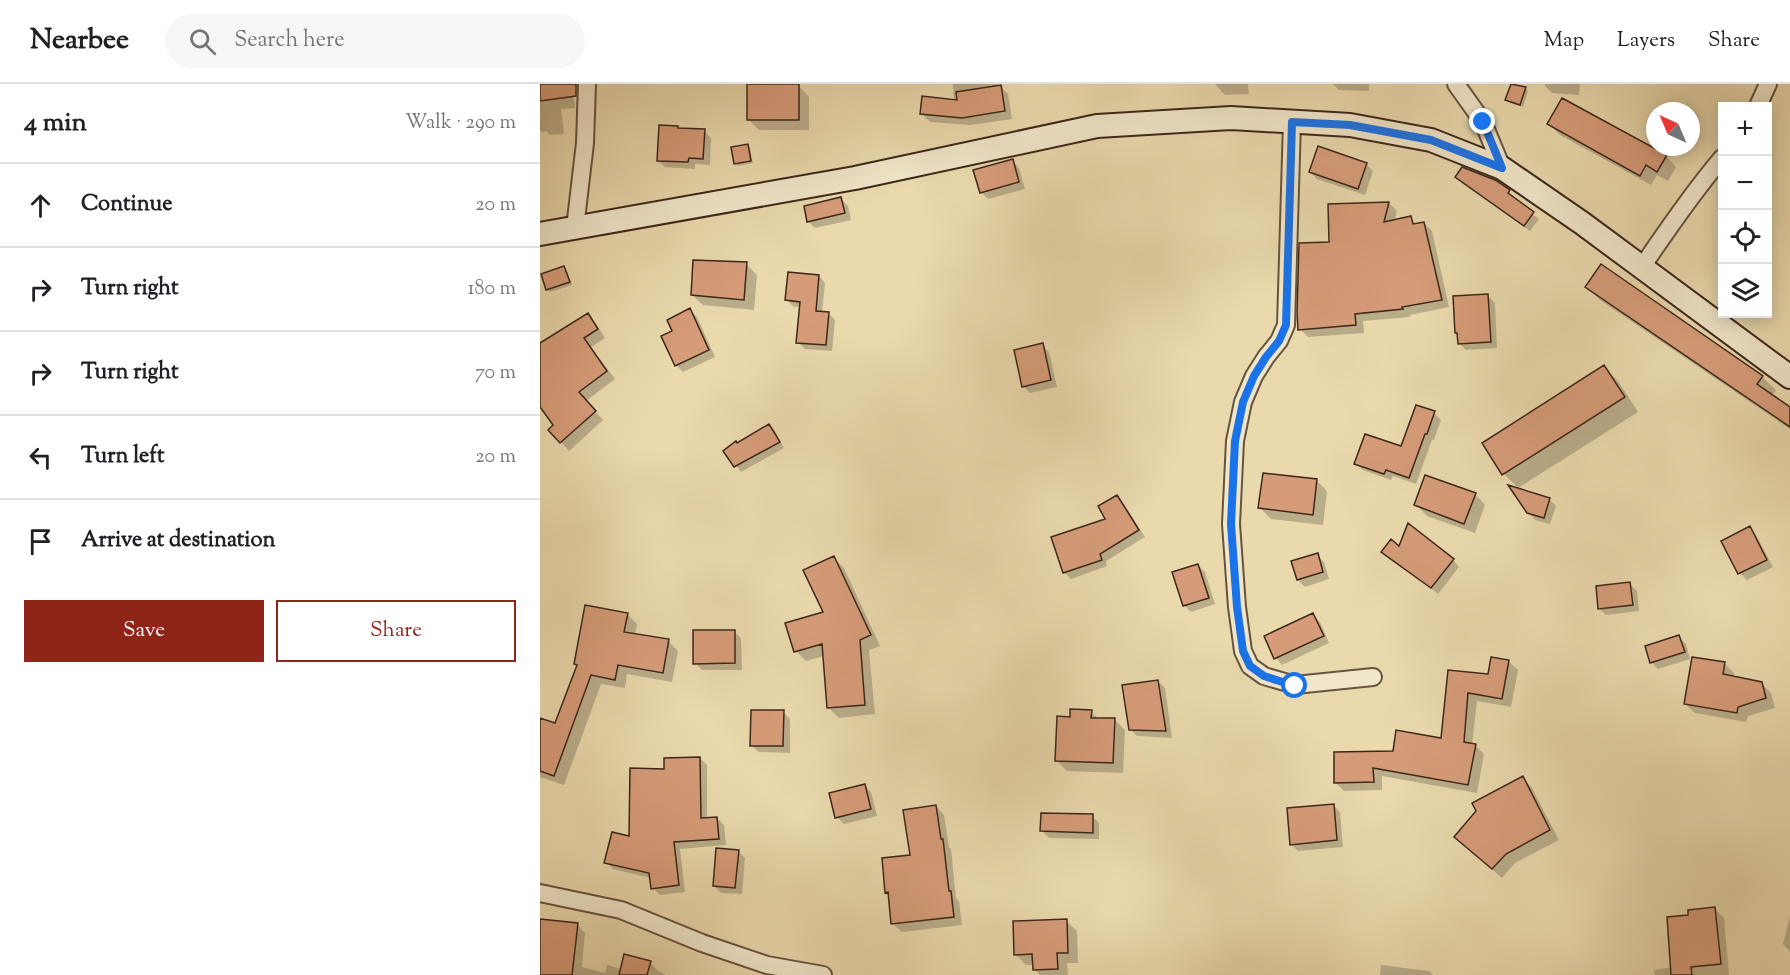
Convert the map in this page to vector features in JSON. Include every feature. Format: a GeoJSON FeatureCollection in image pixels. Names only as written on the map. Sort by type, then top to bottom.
{"type":"FeatureCollection","features":[{"type":"Feature","properties":{"kind":"main road"},"geometry":{"type":"LineString","coordinates":[[540,234],[855,178],[1097,126],[1231,118],[1350,125],[1431,140],[1502,168],[1582,223],[1790,377]]}},
{"type":"Feature","properties":{"kind":"street"},"geometry":{"type":"LineString","coordinates":[[575,228],[585,143],[587,84]]}},
{"type":"Feature","properties":{"kind":"street"},"geometry":{"type":"LineString","coordinates":[[1456,84],[1483,122],[1502,168]]}},
{"type":"Feature","properties":{"kind":"street"},"geometry":{"type":"LineString","coordinates":[[1760,102],[1768,84]]}},
{"type":"Feature","properties":{"kind":"street"},"geometry":{"type":"LineString","coordinates":[[1292,122],[1286,325],[1279,341],[1254,376],[1243,402],[1235,441],[1231,524],[1237,607],[1243,651],[1250,666],[1264,676],[1295,686],[1373,677]]}},
{"type":"Feature","properties":{"kind":"street"},"geometry":{"type":"LineString","coordinates":[[1642,267],[1718,163]]}},
{"type":"Feature","properties":{"kind":"street"},"geometry":{"type":"LineString","coordinates":[[540,893],[621,910],[702,943],[767,965],[823,975]]}},
{"type":"Feature","properties":{"kind":"building"},"geometry":{"type":"Polygon","coordinates":[[[540,84],[576,84],[576,96],[540,101],[540,84]]]}},
{"type":"Feature","properties":{"kind":"building"},"geometry":{"type":"Polygon","coordinates":[[[747,84],[799,84],[799,120],[747,120],[747,84]]]}},
{"type":"Feature","properties":{"kind":"building"},"geometry":{"type":"Polygon","coordinates":[[[1511,84],[1526,87],[1520,105],[1505,100],[1511,84]]]}},
{"type":"Feature","properties":{"kind":"building"},"geometry":{"type":"Polygon","coordinates":[[[1001,85],[1005,111],[962,118],[920,114],[922,96],[957,100],[956,92],[1001,85]]]}},
{"type":"Feature","properties":{"kind":"building"},"geometry":{"type":"Polygon","coordinates":[[[1562,98],[1646,144],[1646,156],[1666,156],[1657,172],[1646,165],[1640,176],[1547,124],[1562,98]]]}},
{"type":"Feature","properties":{"kind":"building"},"geometry":{"type":"Polygon","coordinates":[[[659,125],[705,129],[703,159],[689,158],[688,162],[657,161],[659,125]]]}},
{"type":"Feature","properties":{"kind":"building"},"geometry":{"type":"Polygon","coordinates":[[[748,144],[751,161],[734,164],[731,147],[748,144]]]}},
{"type":"Feature","properties":{"kind":"building"},"geometry":{"type":"Polygon","coordinates":[[[1318,146],[1367,163],[1358,189],[1309,172],[1318,146]]]}},
{"type":"Feature","properties":{"kind":"building"},"geometry":{"type":"Polygon","coordinates":[[[1013,159],[1019,182],[980,193],[973,170],[1013,159]]]}},
{"type":"Feature","properties":{"kind":"building"},"geometry":{"type":"Polygon","coordinates":[[[1462,167],[1495,180],[1510,190],[1508,193],[1534,212],[1524,226],[1455,177],[1462,167]]]}},
{"type":"Feature","properties":{"kind":"building"},"geometry":{"type":"Polygon","coordinates":[[[841,197],[845,213],[807,222],[804,206],[841,197]]]}},
{"type":"Feature","properties":{"kind":"building"},"geometry":{"type":"Polygon","coordinates":[[[1389,202],[1384,222],[1411,216],[1413,224],[1424,222],[1442,300],[1402,307],[1403,309],[1355,314],[1356,325],[1298,330],[1299,243],[1329,242],[1328,204],[1389,202]]]}},
{"type":"Feature","properties":{"kind":"building"},"geometry":{"type":"Polygon","coordinates":[[[693,260],[747,262],[744,300],[691,295],[693,260]]]}},
{"type":"Feature","properties":{"kind":"building"},"geometry":{"type":"Polygon","coordinates":[[[1601,264],[1763,376],[1757,384],[1790,407],[1790,427],[1585,287],[1601,264]]]}},
{"type":"Feature","properties":{"kind":"building"},"geometry":{"type":"Polygon","coordinates":[[[564,266],[570,282],[546,290],[541,274],[564,266]]]}},
{"type":"Feature","properties":{"kind":"building"},"geometry":{"type":"Polygon","coordinates":[[[788,272],[819,275],[816,311],[829,312],[826,345],[796,343],[800,302],[785,300],[788,272]]]}},
{"type":"Feature","properties":{"kind":"building"},"geometry":{"type":"Polygon","coordinates":[[[1488,294],[1491,342],[1458,344],[1457,333],[1455,333],[1453,296],[1488,294]]]}},
{"type":"Feature","properties":{"kind":"building"},"geometry":{"type":"Polygon","coordinates":[[[690,308],[709,350],[675,366],[661,336],[672,331],[667,320],[690,308]]]}},
{"type":"Feature","properties":{"kind":"building"},"geometry":{"type":"Polygon","coordinates":[[[588,313],[598,329],[584,338],[607,371],[579,392],[596,411],[560,443],[548,430],[553,425],[540,407],[540,343],[588,313]]]}},
{"type":"Feature","properties":{"kind":"building"},"geometry":{"type":"Polygon","coordinates":[[[1043,343],[1051,380],[1022,387],[1014,350],[1043,343]]]}},
{"type":"Feature","properties":{"kind":"building"},"geometry":{"type":"Polygon","coordinates":[[[1604,365],[1625,397],[1502,475],[1482,443],[1604,365]]]}},
{"type":"Feature","properties":{"kind":"building"},"geometry":{"type":"Polygon","coordinates":[[[1416,405],[1435,411],[1409,478],[1386,470],[1384,474],[1354,464],[1365,434],[1401,446],[1416,405]]]}},
{"type":"Feature","properties":{"kind":"building"},"geometry":{"type":"Polygon","coordinates":[[[769,424],[780,442],[734,467],[723,451],[736,441],[737,443],[769,424]]]}},
{"type":"Feature","properties":{"kind":"building"},"geometry":{"type":"Polygon","coordinates":[[[1263,473],[1317,479],[1313,515],[1258,508],[1263,473]]]}},
{"type":"Feature","properties":{"kind":"building"},"geometry":{"type":"Polygon","coordinates":[[[1425,475],[1476,493],[1464,524],[1414,505],[1425,475]]]}},
{"type":"Feature","properties":{"kind":"building"},"geometry":{"type":"Polygon","coordinates":[[[1508,485],[1550,498],[1544,518],[1527,513],[1508,485]]]}},
{"type":"Feature","properties":{"kind":"building"},"geometry":{"type":"Polygon","coordinates":[[[1117,495],[1139,530],[1100,554],[1102,560],[1063,573],[1051,537],[1105,519],[1098,506],[1117,495]]]}},
{"type":"Feature","properties":{"kind":"building"},"geometry":{"type":"Polygon","coordinates":[[[1408,523],[1454,559],[1431,588],[1381,552],[1391,539],[1399,546],[1408,523]]]}},
{"type":"Feature","properties":{"kind":"building"},"geometry":{"type":"Polygon","coordinates":[[[1750,526],[1767,560],[1738,574],[1721,541],[1750,526]]]}},
{"type":"Feature","properties":{"kind":"building"},"geometry":{"type":"Polygon","coordinates":[[[1318,553],[1323,572],[1297,580],[1291,561],[1318,553]]]}},
{"type":"Feature","properties":{"kind":"building"},"geometry":{"type":"Polygon","coordinates":[[[834,556],[871,635],[860,640],[865,705],[827,708],[822,644],[794,652],[785,623],[823,612],[803,570],[834,556]]]}},
{"type":"Feature","properties":{"kind":"building"},"geometry":{"type":"Polygon","coordinates":[[[1198,564],[1209,598],[1183,606],[1172,572],[1198,564]]]}},
{"type":"Feature","properties":{"kind":"building"},"geometry":{"type":"Polygon","coordinates":[[[1630,582],[1633,605],[1598,609],[1596,586],[1630,582]]]}},
{"type":"Feature","properties":{"kind":"building"},"geometry":{"type":"Polygon","coordinates":[[[585,605],[628,613],[624,632],[669,639],[663,673],[618,665],[615,680],[591,675],[554,776],[540,771],[540,718],[555,723],[577,665],[574,664],[585,605]]]}},
{"type":"Feature","properties":{"kind":"building"},"geometry":{"type":"Polygon","coordinates":[[[1313,613],[1324,636],[1274,659],[1264,636],[1313,613]]]}},
{"type":"Feature","properties":{"kind":"building"},"geometry":{"type":"Polygon","coordinates":[[[693,630],[735,630],[735,663],[693,664],[693,630]]]}},
{"type":"Feature","properties":{"kind":"building"},"geometry":{"type":"Polygon","coordinates":[[[1679,635],[1685,652],[1650,663],[1645,646],[1679,635]]]}},
{"type":"Feature","properties":{"kind":"building"},"geometry":{"type":"Polygon","coordinates":[[[1491,657],[1509,660],[1502,699],[1468,693],[1464,742],[1476,744],[1468,785],[1373,768],[1374,782],[1334,783],[1334,752],[1393,751],[1396,730],[1441,738],[1448,670],[1488,674],[1491,657]]]}},
{"type":"Feature","properties":{"kind":"building"},"geometry":{"type":"Polygon","coordinates":[[[1692,657],[1725,662],[1723,674],[1762,682],[1766,698],[1738,707],[1737,713],[1684,704],[1692,657]]]}},
{"type":"Feature","properties":{"kind":"building"},"geometry":{"type":"Polygon","coordinates":[[[1158,680],[1166,731],[1129,730],[1122,685],[1158,680]]]}},
{"type":"Feature","properties":{"kind":"building"},"geometry":{"type":"Polygon","coordinates":[[[1070,709],[1092,710],[1091,718],[1115,718],[1113,763],[1055,761],[1057,716],[1070,717],[1070,709]]]}},
{"type":"Feature","properties":{"kind":"building"},"geometry":{"type":"Polygon","coordinates":[[[751,710],[784,710],[783,746],[750,746],[751,710]]]}},
{"type":"Feature","properties":{"kind":"building"},"geometry":{"type":"Polygon","coordinates":[[[700,757],[701,818],[717,817],[719,839],[674,842],[679,885],[651,889],[649,873],[604,863],[612,832],[629,836],[630,768],[664,769],[664,758],[700,757]]]}},
{"type":"Feature","properties":{"kind":"building"},"geometry":{"type":"Polygon","coordinates":[[[1523,776],[1550,830],[1506,854],[1492,869],[1454,837],[1476,811],[1472,803],[1523,776]]]}},
{"type":"Feature","properties":{"kind":"building"},"geometry":{"type":"Polygon","coordinates":[[[865,784],[871,809],[835,818],[829,793],[865,784]]]}},
{"type":"Feature","properties":{"kind":"building"},"geometry":{"type":"Polygon","coordinates":[[[1334,804],[1337,840],[1290,845],[1287,808],[1334,804]]]}},
{"type":"Feature","properties":{"kind":"building"},"geometry":{"type":"Polygon","coordinates":[[[936,805],[954,917],[891,924],[882,858],[910,855],[903,810],[936,805]]]}},
{"type":"Feature","properties":{"kind":"building"},"geometry":{"type":"Polygon","coordinates":[[[1041,813],[1093,814],[1093,833],[1040,831],[1041,813]]]}},
{"type":"Feature","properties":{"kind":"building"},"geometry":{"type":"Polygon","coordinates":[[[716,848],[739,850],[735,888],[713,886],[716,848]]]}},
{"type":"Feature","properties":{"kind":"building"},"geometry":{"type":"Polygon","coordinates":[[[1715,907],[1721,964],[1691,967],[1692,975],[1671,975],[1667,917],[1688,915],[1688,910],[1715,907]]]}},
{"type":"Feature","properties":{"kind":"building"},"geometry":{"type":"Polygon","coordinates":[[[540,919],[578,923],[572,975],[540,975],[540,919]]]}},
{"type":"Feature","properties":{"kind":"building"},"geometry":{"type":"Polygon","coordinates":[[[1067,919],[1068,953],[1057,953],[1058,969],[1033,970],[1032,954],[1014,955],[1013,921],[1067,919]]]}},
{"type":"Feature","properties":{"kind":"building"},"geometry":{"type":"Polygon","coordinates":[[[624,954],[651,961],[647,975],[619,975],[624,954]]]}},
{"type":"Feature","properties":{"kind":"route"},"geometry":{"type":"LineString","coordinates":[[1295,686],[1264,676],[1250,666],[1243,651],[1237,607],[1231,524],[1235,441],[1243,402],[1254,376],[1279,341],[1286,325],[1292,122],[1350,125],[1431,140],[1502,168],[1483,122]]}}]}
